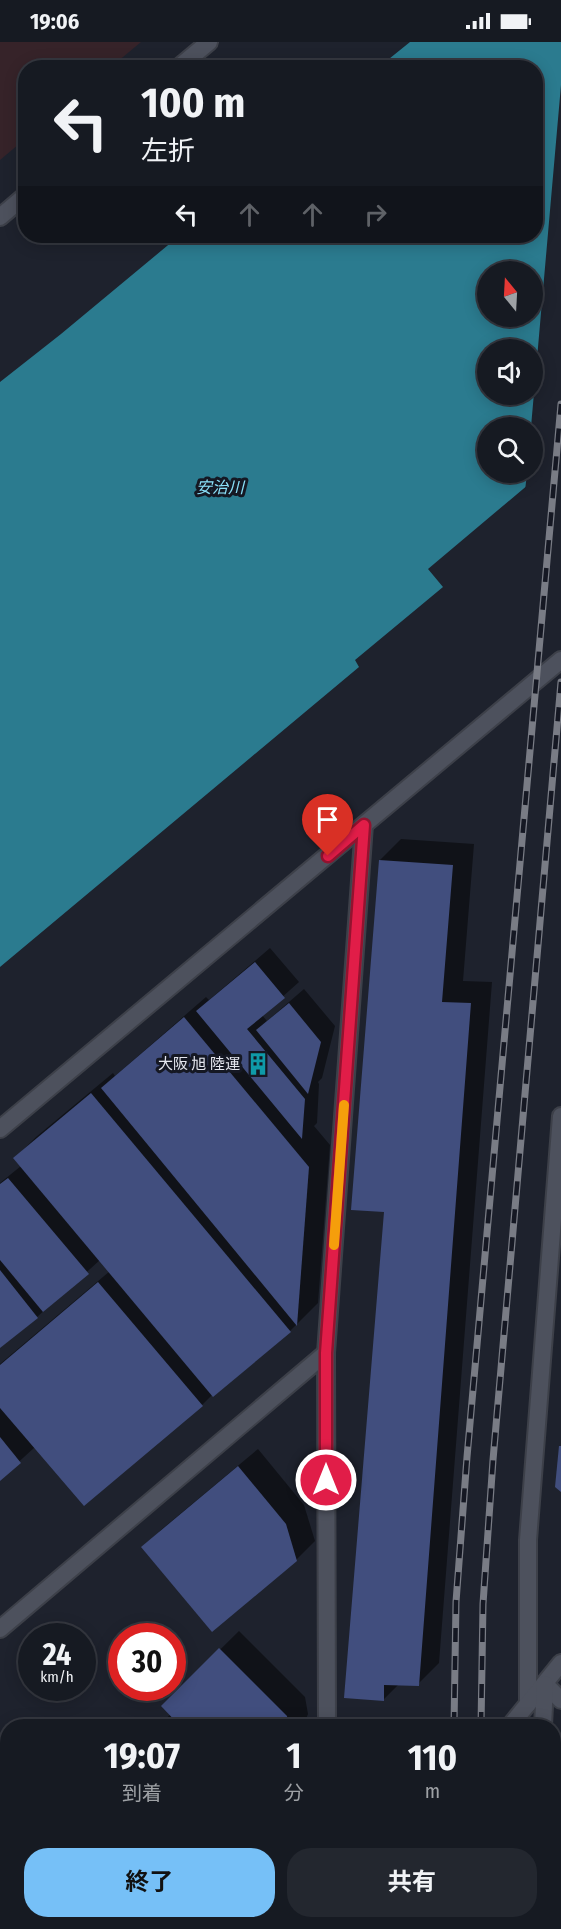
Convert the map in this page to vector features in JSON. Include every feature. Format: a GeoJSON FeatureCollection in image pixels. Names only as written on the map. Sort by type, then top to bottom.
{"type":"FeatureCollection","features":[{"type":"Feature","properties":{"kind":"street"},"geometry":{"type":"LineString","coordinates":[[188,60],[209,42]]}},
{"type":"Feature","properties":{"kind":"street"},"geometry":{"type":"LineString","coordinates":[[0,217],[18,202]]}},
{"type":"Feature","properties":{"kind":"street"},"geometry":{"type":"LineString","coordinates":[[0,1130],[561,660]]}},
{"type":"Feature","properties":{"kind":"street"},"geometry":{"type":"LineString","coordinates":[[327,1719],[326,1353],[364,825]]}},
{"type":"Feature","properties":{"kind":"street"},"geometry":{"type":"LineString","coordinates":[[528,1704],[528,1540],[561,1116]]}},
{"type":"Feature","properties":{"kind":"street"},"geometry":{"type":"LineString","coordinates":[[0,1629],[326,1353]]}},
{"type":"Feature","properties":{"kind":"street"},"geometry":{"type":"LineString","coordinates":[[516,1719],[561,1663]]}},
{"type":"Feature","properties":{"kind":"street"},"geometry":{"type":"LineString","coordinates":[[545,1684],[561,1700]]}},
{"type":"Feature","properties":{"kind":"street"},"geometry":{"type":"LineString","coordinates":[[543,1719],[545,1684]]}},
{"type":"Feature","properties":{"kind":"shaded area"},"geometry":{"type":"Polygon","coordinates":[[[0,42],[141,42],[119,60],[18,60],[18,145],[0,160],[0,42]]]}},
{"type":"Feature","properties":{"kind":"water","name":"安治川"},"geometry":{"type":"Polygon","coordinates":[[[410,42],[561,42],[561,457],[543,472],[543,417],[477,417],[477,483],[530,483],[428,569],[443,587],[355,660],[359,667],[0,967],[0,382],[171,243],[543,243],[543,60],[388,60],[410,42]]]}},
{"type":"Feature","properties":{"kind":"pier"},"geometry":{"type":"Polygon","coordinates":[[[561,85],[561,461],[543,476],[543,417],[532,417],[533,405],[543,405],[543,339],[539,339],[540,327],[543,327],[543,290],[561,85]]]}},
{"type":"Feature","properties":{"kind":"pier"},"geometry":{"type":"Polygon","coordinates":[[[526,483],[535,483],[525,491],[526,483]]]}},
{"type":"Feature","properties":{"kind":"building"},"geometry":{"type":"Polygon","coordinates":[[[379,860],[453,865],[442,1002],[471,1003],[419,1686],[384,1685],[384,1701],[344,1698],[384,1212],[351,1210],[379,860]]]}},
{"type":"Feature","properties":{"kind":"building","name":"大阪 旭 陸運"},"geometry":{"type":"Polygon","coordinates":[[[255,962],[285,998],[247,1029],[305,1099],[302,1139],[196,1011],[255,962]]]}},
{"type":"Feature","properties":{"kind":"building"},"geometry":{"type":"Polygon","coordinates":[[[289,1003],[321,1042],[308,1094],[256,1030],[289,1003]]]}},
{"type":"Feature","properties":{"kind":"building"},"geometry":{"type":"Polygon","coordinates":[[[184,1017],[309,1167],[297,1326],[101,1088],[184,1017]]]}},
{"type":"Feature","properties":{"kind":"building"},"geometry":{"type":"Polygon","coordinates":[[[91,1093],[291,1332],[213,1397],[13,1158],[91,1093]]]}},
{"type":"Feature","properties":{"kind":"building"},"geometry":{"type":"Polygon","coordinates":[[[8,1178],[89,1274],[43,1312],[0,1260],[0,1184],[8,1178]]]}},
{"type":"Feature","properties":{"kind":"building"},"geometry":{"type":"Polygon","coordinates":[[[0,1270],[38,1318],[0,1348],[0,1270]]]}},
{"type":"Feature","properties":{"kind":"building"},"geometry":{"type":"Polygon","coordinates":[[[98,1282],[203,1406],[84,1506],[0,1408],[0,1365],[98,1282]]]}},
{"type":"Feature","properties":{"kind":"building"},"geometry":{"type":"Polygon","coordinates":[[[0,1437],[21,1463],[0,1481],[0,1437]]]}},
{"type":"Feature","properties":{"kind":"building"},"geometry":{"type":"Polygon","coordinates":[[[559,1446],[561,1446],[561,1492],[555,1487],[559,1446]]]}},
{"type":"Feature","properties":{"kind":"building"},"geometry":{"type":"Polygon","coordinates":[[[238,1466],[286,1524],[297,1561],[212,1632],[141,1547],[238,1466]]]}},
{"type":"Feature","properties":{"kind":"building"},"geometry":{"type":"Polygon","coordinates":[[[219,1648],[287,1716],[287,1719],[173,1719],[161,1706],[166,1701],[186,1701],[186,1681],[219,1648]]]}},
{"type":"Feature","properties":{"kind":"railway"},"geometry":{"type":"LineString","coordinates":[[454,1719],[456,1602],[467,1457],[561,404]]}},
{"type":"Feature","properties":{"kind":"railway"},"geometry":{"type":"LineString","coordinates":[[481,1719],[483,1604],[493,1460],[561,682]]}},
{"type":"Feature","properties":{"kind":"slow traffic"},"geometry":{"type":"LineString","coordinates":[[334,1245],[344,1105]]}},
{"type":"Feature","properties":{"kind":"place","name":"大阪 旭 陸運"},"geometry":{"type":"Point","coordinates":[258,1064]}},
{"type":"Feature","properties":{"kind":"route"},"geometry":{"type":"LineString","coordinates":[[326,1480],[326,1353],[364,825],[328,856]]}}]}
